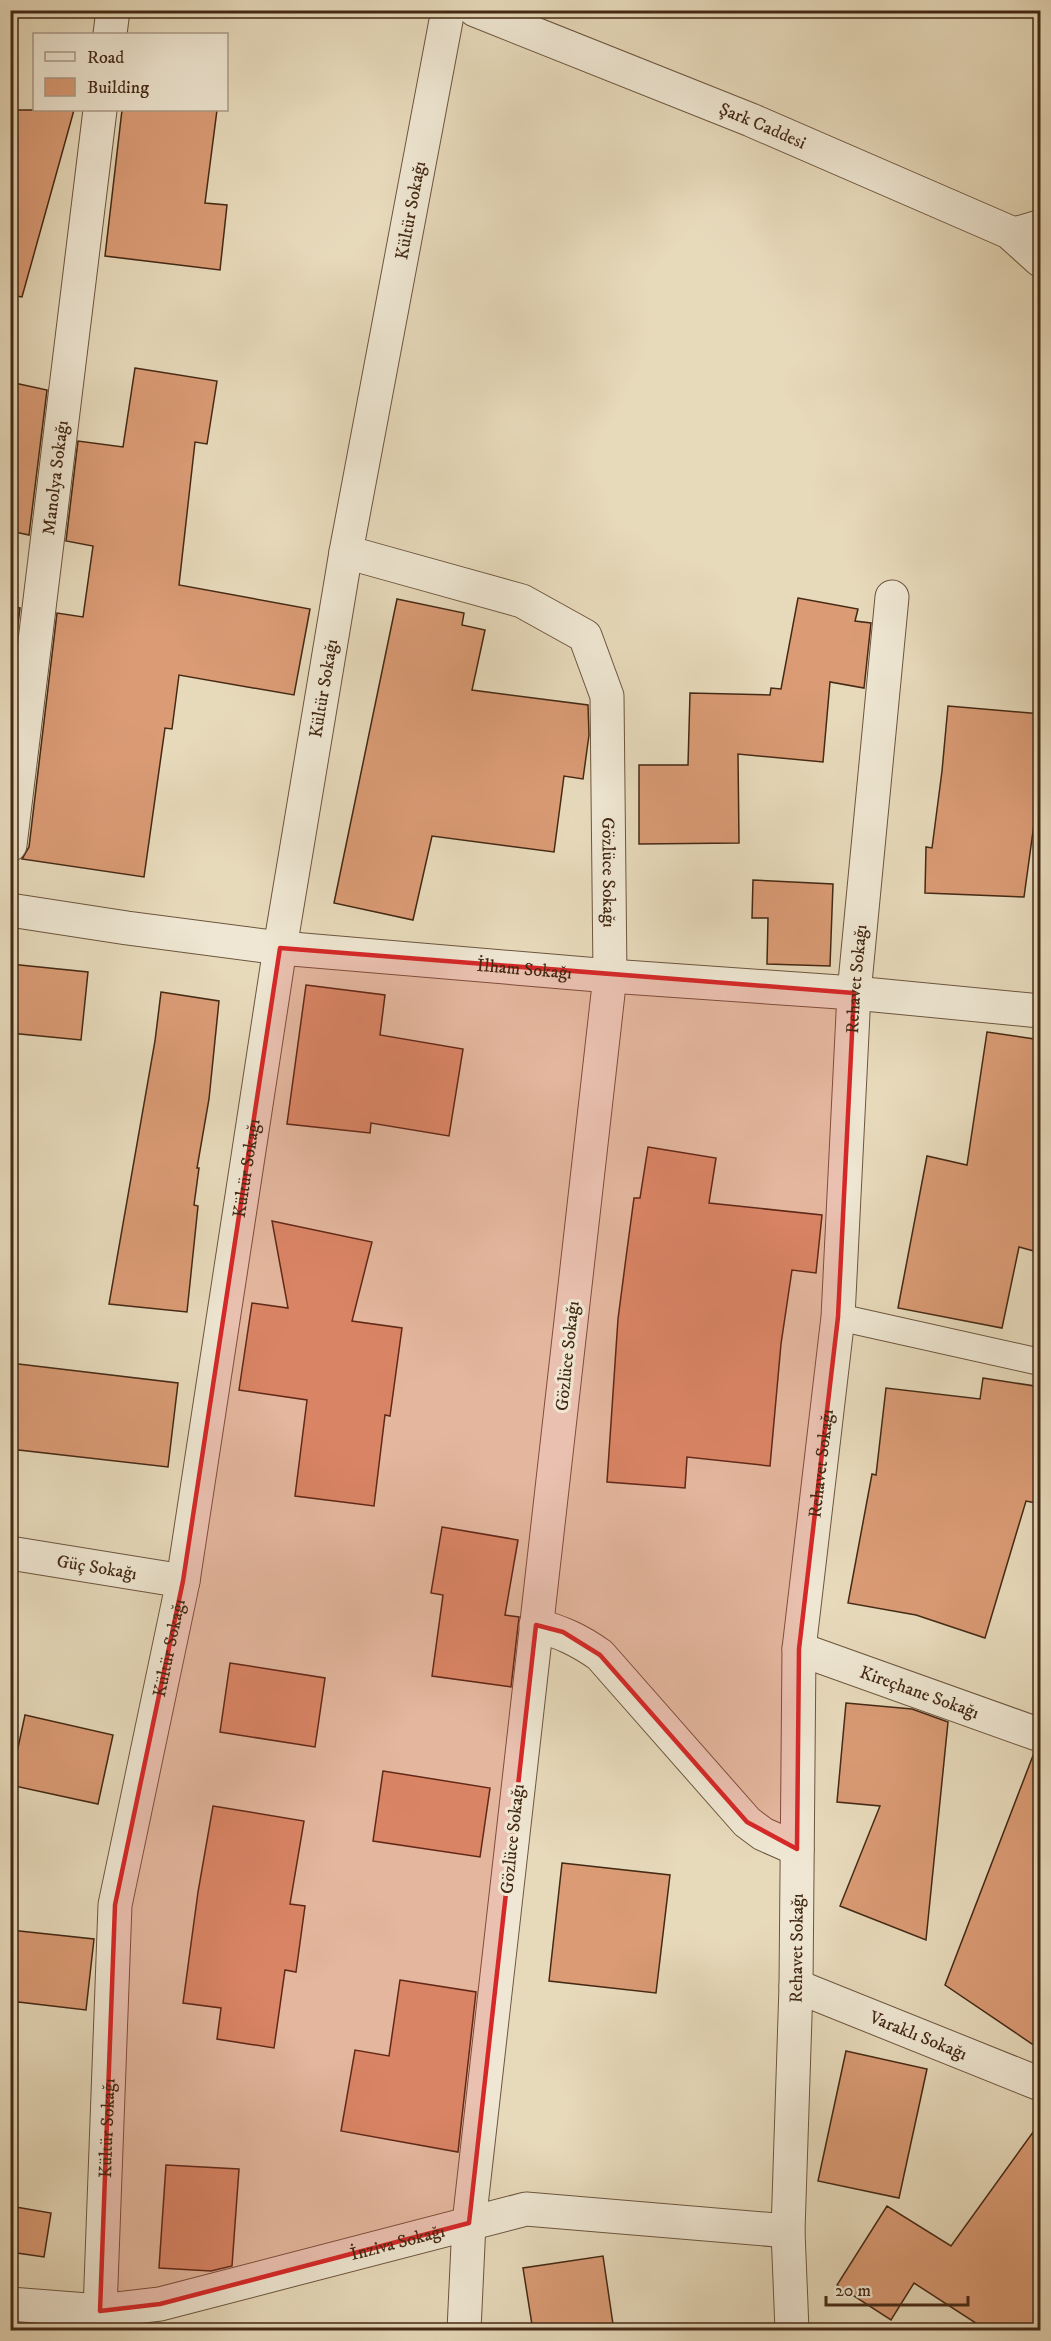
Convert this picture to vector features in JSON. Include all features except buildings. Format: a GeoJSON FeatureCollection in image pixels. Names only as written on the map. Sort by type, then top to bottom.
{"type":"FeatureCollection","features":[{"type":"Feature","properties":{"kind":"street"},"geometry":{"type":"LineString","coordinates":[[110,33],[113,10]]}},
{"type":"Feature","properties":{"kind":"street","name":"Kültür Sokağı"},"geometry":{"type":"LineString","coordinates":[[101,2321],[115,1905],[183,1581],[280,948],[346,552],[448,10]]}},
{"type":"Feature","properties":{"kind":"street","name":"Şark Caddesi"},"geometry":{"type":"LineString","coordinates":[[476,10],[751,120],[1009,232],[1041,260]]}},
{"type":"Feature","properties":{"kind":"street","name":"Manolya Sokağı"},"geometry":{"type":"LineString","coordinates":[[10,845],[100,111]]}},
{"type":"Feature","properties":{"kind":"street","name":"Gözlüce Sokağı"},"geometry":{"type":"LineString","coordinates":[[346,552],[522,601],[585,636],[608,696],[609,976],[469,2223],[464,2331]]}},
{"type":"Feature","properties":{"kind":"street","name":"Rehavet Sokağı"},"geometry":{"type":"LineString","coordinates":[[792,2331],[788,2231],[796,1986],[799,1649],[838,1317],[854,993],[892,597]]}},
{"type":"Feature","properties":{"kind":"street","name":"İlham Sokağı"},"geometry":{"type":"LineString","coordinates":[[10,910],[280,948],[609,976],[854,993],[1041,1011]]}},
{"type":"Feature","properties":{"kind":"street","name":"Güç Sokağı"},"geometry":{"type":"LineString","coordinates":[[10,1553],[183,1581]]}},
{"type":"Feature","properties":{"kind":"street"},"geometry":{"type":"LineString","coordinates":[[536,1625],[563,1632],[600,1655],[747,1822],[764,1834],[796,1849]]}},
{"type":"Feature","properties":{"kind":"street","name":"Kireçhane Sokağı"},"geometry":{"type":"LineString","coordinates":[[799,1649],[1041,1735]]}},
{"type":"Feature","properties":{"kind":"street","name":"Varaklı Sokağı"},"geometry":{"type":"LineString","coordinates":[[796,1986],[1041,2084]]}},
{"type":"Feature","properties":{"kind":"street","name":"İnziva Sokağı"},"geometry":{"type":"LineString","coordinates":[[10,2304],[101,2321],[526,2209],[788,2231]]}},
{"type":"Feature","properties":{"kind":"lane"},"geometry":{"type":"LineString","coordinates":[[1009,232],[1041,223]]}},
{"type":"Feature","properties":{"kind":"lane"},"geometry":{"type":"LineString","coordinates":[[838,1317],[1041,1362]]}},
{"type":"Feature","properties":{"kind":"highlighted area"},"geometry":{"type":"Polygon","coordinates":[[[280,948],[854,993],[838,1317],[799,1649],[797,1849],[747,1822],[600,1655],[563,1632],[536,1625],[469,2223],[160,2304],[100,2311],[115,1905],[183,1581],[280,948]]]}}]}
